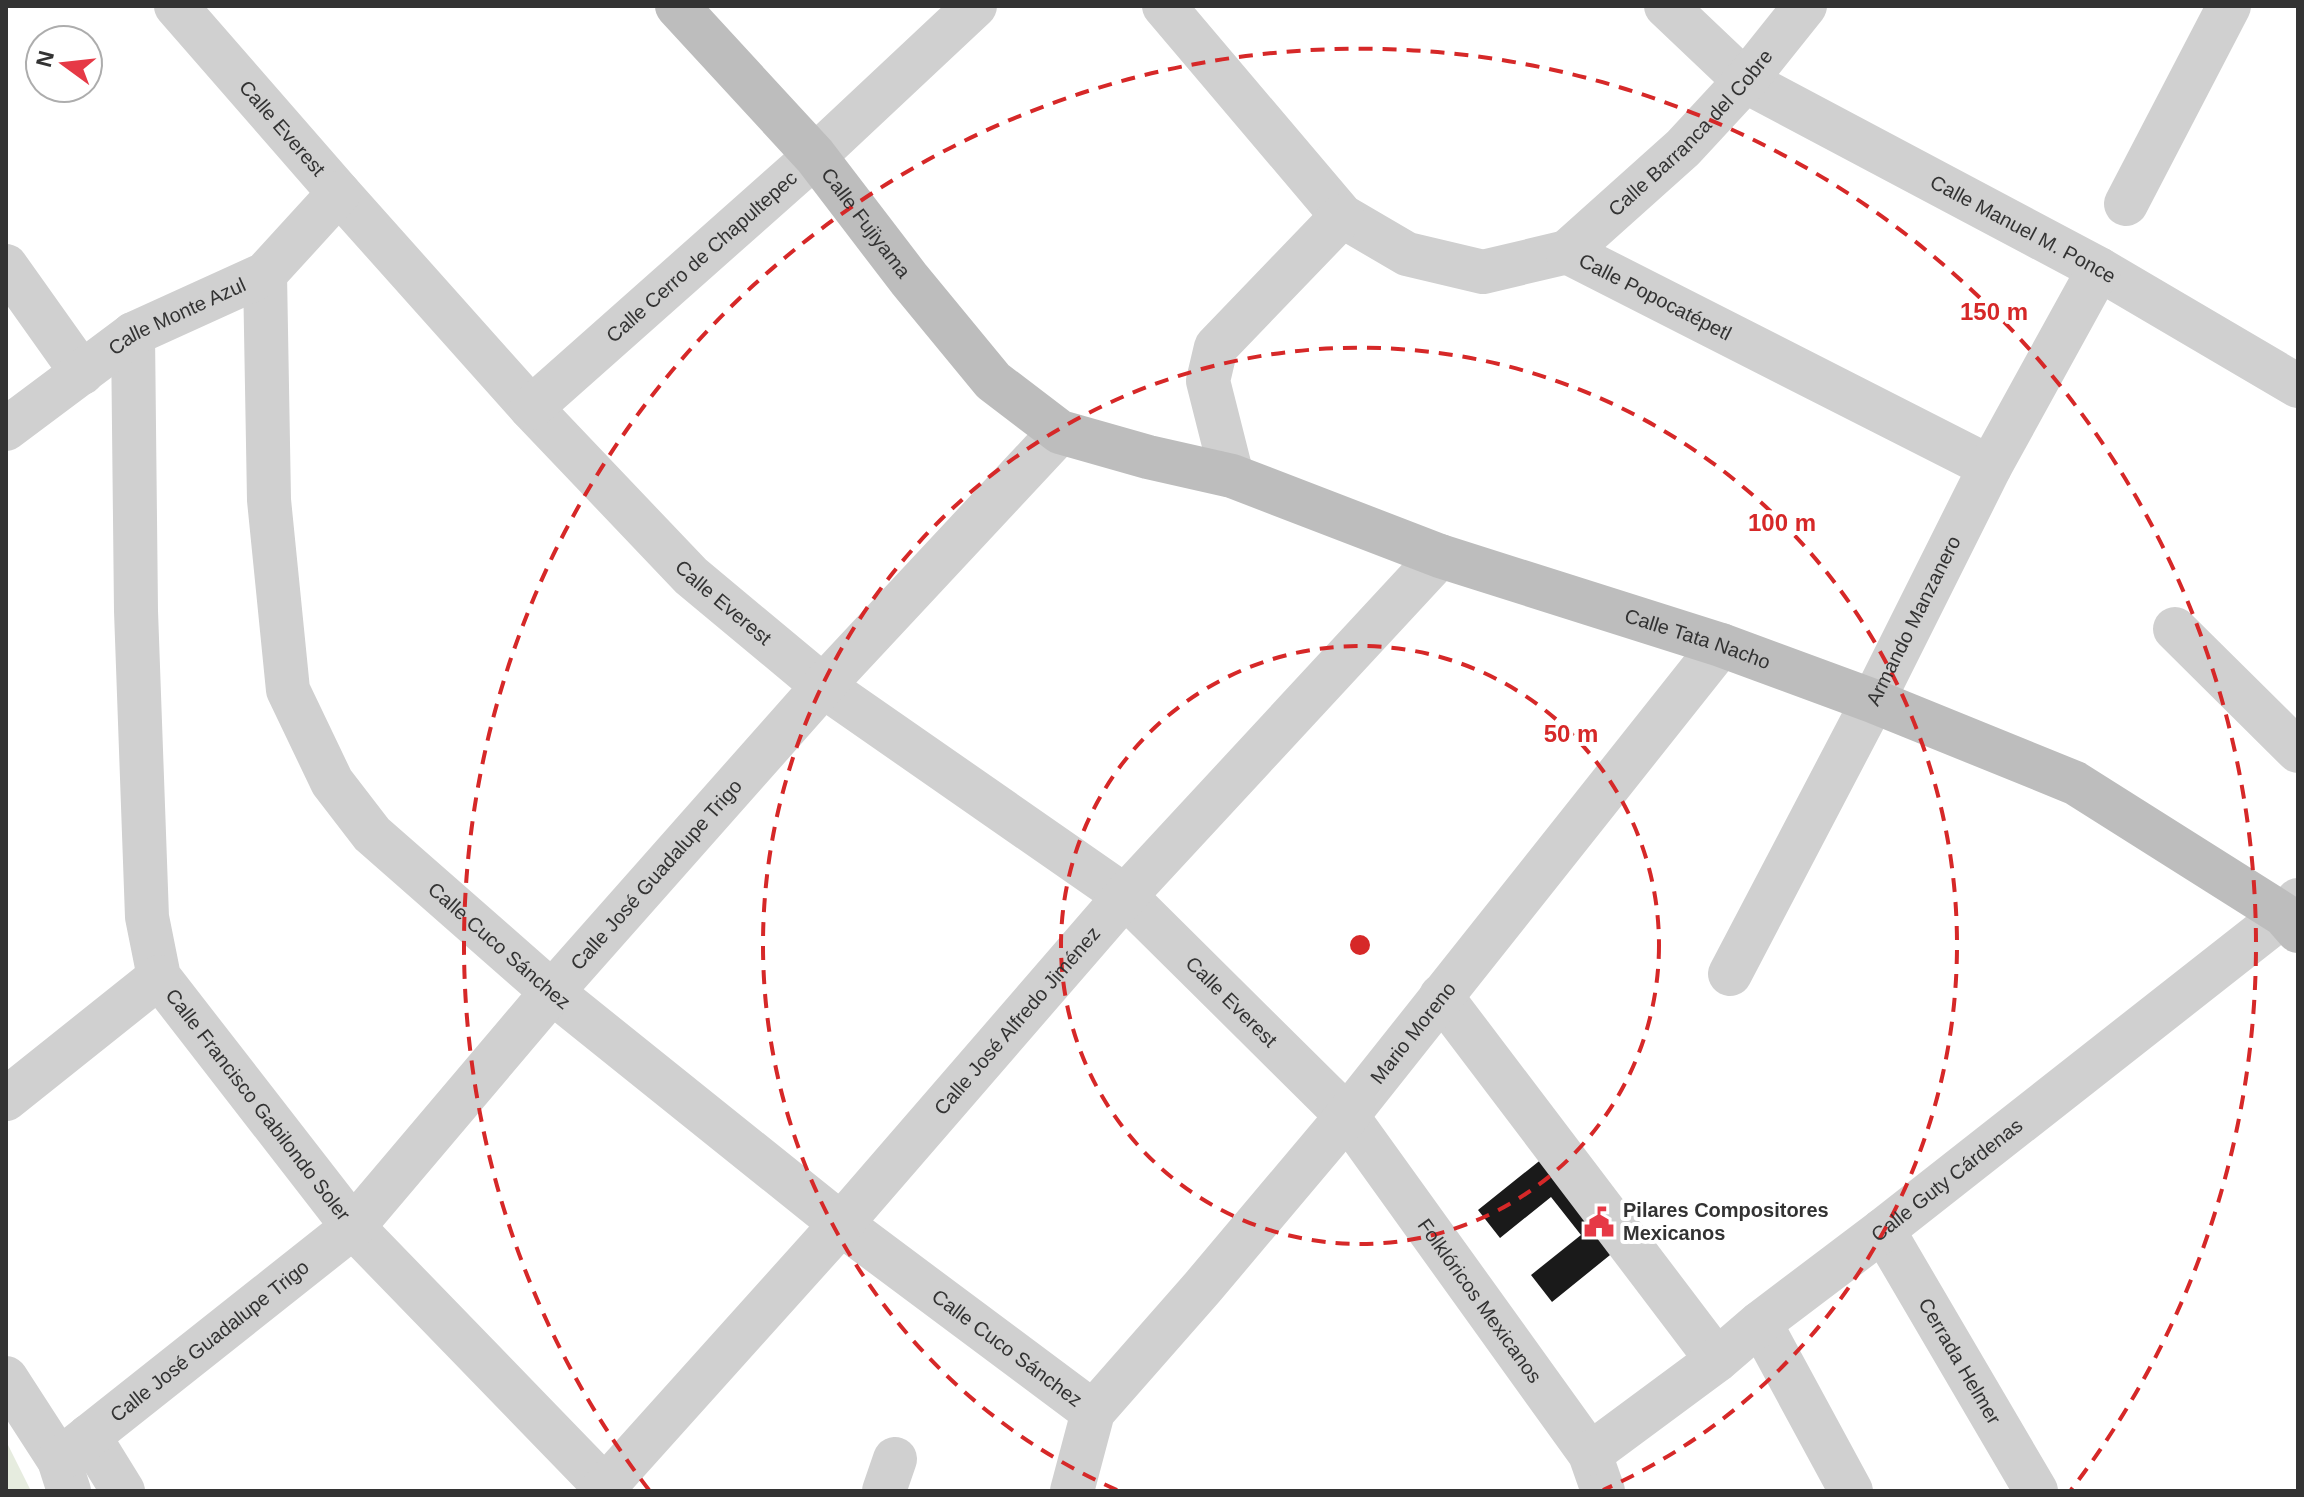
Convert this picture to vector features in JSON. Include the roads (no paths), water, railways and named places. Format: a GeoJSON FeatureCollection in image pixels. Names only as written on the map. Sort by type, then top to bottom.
{"type":"FeatureCollection","features":[{"type":"Feature","properties":{"kind":"street","name":"Calle Everest"},"geometry":{"type":"LineString","coordinates":[[176,6],[531,408],[691,576],[823,686],[1125,896],[1347,1116]]}},
{"type":"Feature","properties":{"kind":"street","name":"Calle Fujiyama"},"geometry":{"type":"LineString","coordinates":[[677,6],[815,156],[909,279],[993,381],[1060,432]]}},
{"type":"Feature","properties":{"kind":"street","name":"Calle Cerro de Chapultepec"},"geometry":{"type":"LineString","coordinates":[[531,408],[815,156],[975,6]]}},
{"type":"Feature","properties":{"kind":"street","name":"Calle Popocatépetl"},"geometry":{"type":"LineString","coordinates":[[1164,6],[1342,216],[1407,254],[1483,272],[1567,252],[1990,467]]}},
{"type":"Feature","properties":{"kind":"street","name":"Calle Manuel M. Ponce"},"geometry":{"type":"LineString","coordinates":[[1666,6],[1745,81],[2099,269],[2298,386]]}},
{"type":"Feature","properties":{"kind":"street","name":"Calle Barranca del Cobre"},"geometry":{"type":"LineString","coordinates":[[1567,252],[1683,148],[1745,81],[1805,6]]}},
{"type":"Feature","properties":{"kind":"street"},"geometry":{"type":"LineString","coordinates":[[2126,204],[2229,6]]}},
{"type":"Feature","properties":{"kind":"street","name":"Calle Monte Azul"},"geometry":{"type":"LineString","coordinates":[[6,429],[133,334],[265,274],[339,193]]}},
{"type":"Feature","properties":{"kind":"street"},"geometry":{"type":"LineString","coordinates":[[1232,476],[1208,381],[1216,347],[1342,216]]}},
{"type":"Feature","properties":{"kind":"street"},"geometry":{"type":"LineString","coordinates":[[6,266],[82,373]]}},
{"type":"Feature","properties":{"kind":"street","name":"Armando Manzanero"},"geometry":{"type":"LineString","coordinates":[[1730,974],[1873,701],[1990,467],[2099,269]]}},
{"type":"Feature","properties":{"kind":"street","name":"Calle Cuco Sánchez"},"geometry":{"type":"LineString","coordinates":[[265,274],[269,500],[288,690],[332,782],[372,834],[552,992],[841,1224],[1093,1412]]}},
{"type":"Feature","properties":{"kind":"street","name":"Calle Francisco Gabilondo Soler"},"geometry":{"type":"LineString","coordinates":[[133,334],[136,611],[147,917],[159,977],[353,1227],[604,1490]]}},
{"type":"Feature","properties":{"kind":"street","name":"Calle Tata Nacho"},"geometry":{"type":"LineString","coordinates":[[1060,432],[1148,457],[1232,476],[1440,556],[1721,645],[1873,701],[2075,783],[2293,915]]}},
{"type":"Feature","properties":{"kind":"street","name":"Calle José Guadalupe Trigo"},"geometry":{"type":"LineString","coordinates":[[72,1462],[353,1227],[552,992],[823,686],[1060,432]]}},
{"type":"Feature","properties":{"kind":"street","name":"Calle José Alfredo Jiménez"},"geometry":{"type":"LineString","coordinates":[[604,1490],[841,1224],[1125,896],[1440,556]]}},
{"type":"Feature","properties":{"kind":"street"},"geometry":{"type":"LineString","coordinates":[[2175,629],[2298,751]]}},
{"type":"Feature","properties":{"kind":"street","name":"Mario Moreno"},"geometry":{"type":"LineString","coordinates":[[1093,1412],[1347,1116],[1721,645]]}},
{"type":"Feature","properties":{"kind":"street","name":"Calle Guty Cárdenas"},"geometry":{"type":"LineString","coordinates":[[1596,1472],[1760,1323],[2293,915]]}},
{"type":"Feature","properties":{"kind":"street"},"geometry":{"type":"LineString","coordinates":[[6,1099],[159,977]]}},
{"type":"Feature","properties":{"kind":"street"},"geometry":{"type":"LineString","coordinates":[[1441,996],[1717,1360]]}},
{"type":"Feature","properties":{"kind":"street","name":"Folklóricos Mexicanos"},"geometry":{"type":"LineString","coordinates":[[1347,1116],[1596,1472]]}},
{"type":"Feature","properties":{"kind":"street","name":"Cerrada Helmer"},"geometry":{"type":"LineString","coordinates":[[1883,1230],[2036,1491]]}},
{"type":"Feature","properties":{"kind":"street"},"geometry":{"type":"LineString","coordinates":[[1760,1323],[1851,1491]]}},
{"type":"Feature","properties":{"kind":"street"},"geometry":{"type":"LineString","coordinates":[[6,1378],[72,1462],[123,1491]]}},
{"type":"Feature","properties":{"kind":"street"},"geometry":{"type":"LineString","coordinates":[[1072,1491],[1093,1412]]}},
{"type":"Feature","properties":{"kind":"place","name":"Pilares Compositores Mexicanos"},"geometry":{"type":"Point","coordinates":[1599,1222]}}]}
